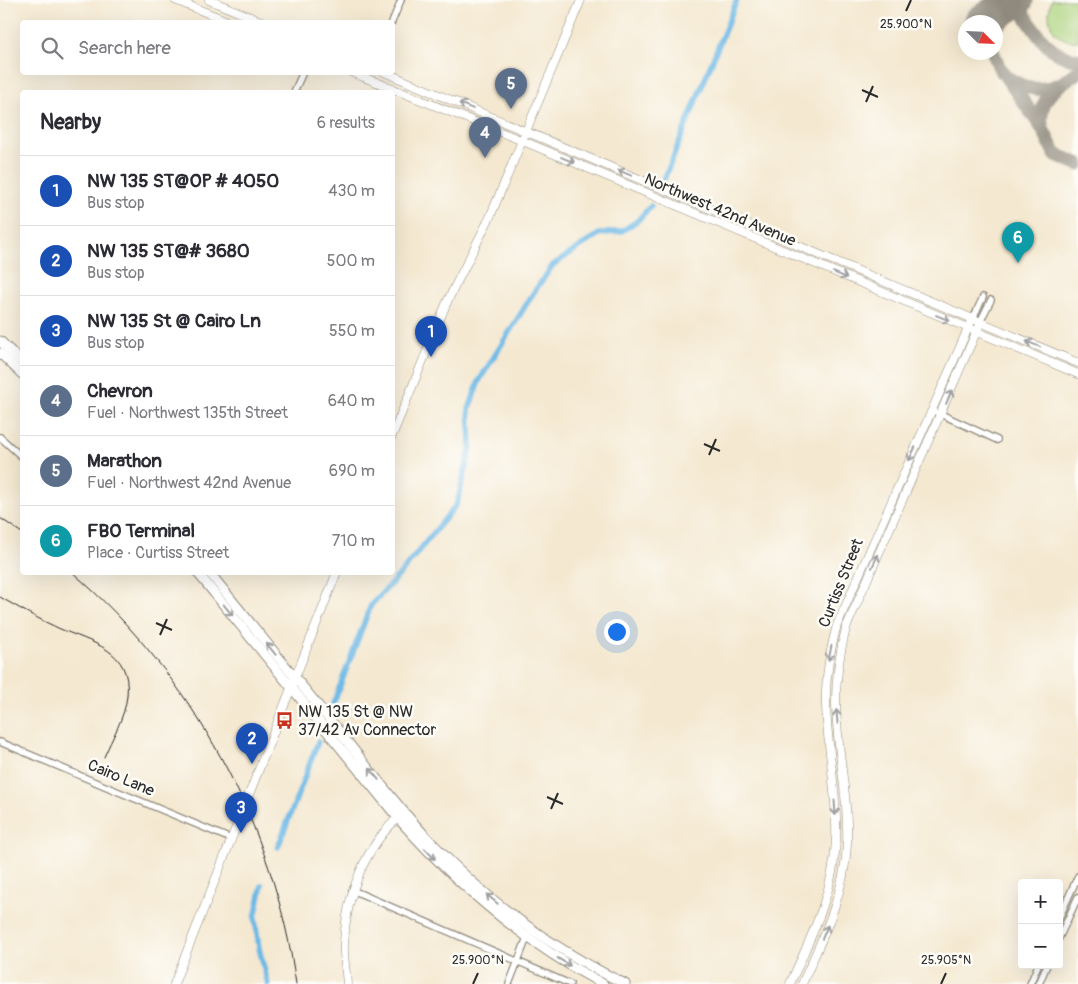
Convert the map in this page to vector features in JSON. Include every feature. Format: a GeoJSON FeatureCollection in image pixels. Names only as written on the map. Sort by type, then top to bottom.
{"type":"FeatureCollection","features":[{"type":"Feature","properties":{"kind":"main road"},"geometry":{"type":"LineString","coordinates":[[0,341],[20,360]]}},
{"type":"Feature","properties":{"kind":"main road"},"geometry":{"type":"LineString","coordinates":[[0,353],[20,372]]}},
{"type":"Feature","properties":{"kind":"main road"},"geometry":{"type":"LineString","coordinates":[[199,575],[290,687],[456,880],[527,938],[603,984]]}},
{"type":"Feature","properties":{"kind":"main road"},"geometry":{"type":"LineString","coordinates":[[211,575],[294,677],[401,815],[504,909],[592,968],[625,984]]}},
{"type":"Feature","properties":{"kind":"street"},"geometry":{"type":"LineString","coordinates":[[176,0],[225,20]]}},
{"type":"Feature","properties":{"kind":"street"},"geometry":{"type":"LineString","coordinates":[[209,0],[259,20]]}},
{"type":"Feature","properties":{"kind":"street"},"geometry":{"type":"LineString","coordinates":[[393,20],[401,0]]}},
{"type":"Feature","properties":{"kind":"street"},"geometry":{"type":"LineString","coordinates":[[395,429],[447,302],[490,217],[527,132],[581,0]]}},
{"type":"Feature","properties":{"kind":"street"},"geometry":{"type":"LineString","coordinates":[[295,90],[302,75]]}},
{"type":"Feature","properties":{"kind":"street","name":"Northwest 42nd Avenue"},"geometry":{"type":"LineString","coordinates":[[391,75],[1078,363]]}},
{"type":"Feature","properties":{"kind":"street","name":"Northwest 42nd Avenue"},"geometry":{"type":"LineString","coordinates":[[370,76],[1078,374]]}},
{"type":"Feature","properties":{"kind":"street"},"geometry":{"type":"LineString","coordinates":[[666,201],[670,192]]}},
{"type":"Feature","properties":{"kind":"street"},"geometry":{"type":"LineString","coordinates":[[819,266],[823,256]]}},
{"type":"Feature","properties":{"kind":"street","name":"Curtiss Street"},"geometry":{"type":"LineString","coordinates":[[790,984],[823,909],[830,888],[835,856],[836,820],[826,714],[826,683],[830,656],[841,612],[932,410],[972,330],[983,297]]}},
{"type":"Feature","properties":{"kind":"street","name":"Curtiss Street"},"geometry":{"type":"LineString","coordinates":[[976,321],[991,300]]}},
{"type":"Feature","properties":{"kind":"street","name":"Curtiss Street"},"geometry":{"type":"LineString","coordinates":[[802,984],[836,904],[843,875],[847,830],[837,710],[840,654],[851,616],[942,414],[972,330]]}},
{"type":"Feature","properties":{"kind":"street"},"geometry":{"type":"LineString","coordinates":[[932,410],[997,440]]}},
{"type":"Feature","properties":{"kind":"street"},"geometry":{"type":"LineString","coordinates":[[0,437],[20,455]]}},
{"type":"Feature","properties":{"kind":"street"},"geometry":{"type":"LineString","coordinates":[[174,984],[336,575]]}},
{"type":"Feature","properties":{"kind":"street"},"geometry":{"type":"LineString","coordinates":[[826,683],[837,684]]}},
{"type":"Feature","properties":{"kind":"street","name":"Cairo Lane"},"geometry":{"type":"LineString","coordinates":[[0,742],[231,839]]}},
{"type":"Feature","properties":{"kind":"street"},"geometry":{"type":"LineString","coordinates":[[347,984],[343,944],[346,915],[352,890],[361,869],[380,838],[401,815]]}},
{"type":"Feature","properties":{"kind":"street"},"geometry":{"type":"LineString","coordinates":[[1063,909],[1078,876]]}},
{"type":"Feature","properties":{"kind":"street"},"geometry":{"type":"LineString","coordinates":[[830,888],[834,893],[836,904]]}},
{"type":"Feature","properties":{"kind":"street"},"geometry":{"type":"LineString","coordinates":[[352,890],[570,984]]}},
{"type":"Feature","properties":{"kind":"street"},"geometry":{"type":"LineString","coordinates":[[1063,929],[1078,897]]}},
{"type":"Feature","properties":{"kind":"street"},"geometry":{"type":"LineString","coordinates":[[509,984],[531,928]]}},
{"type":"Feature","properties":{"kind":"street"},"geometry":{"type":"LineString","coordinates":[[1030,984],[1036,969]]}},
{"type":"Feature","properties":{"kind":"street"},"geometry":{"type":"LineString","coordinates":[[1038,984],[1045,969]]}},
{"type":"Feature","properties":{"kind":"green space"},"geometry":{"type":"Polygon","coordinates":[[[1052,0],[1078,0],[1078,41],[1070,41],[1063,38],[1053,29],[1049,16],[1052,0]]]}},
{"type":"Feature","properties":{"kind":"waterway"},"geometry":{"type":"LineString","coordinates":[[663,182],[737,0]]}},
{"type":"Feature","properties":{"kind":"waterway"},"geometry":{"type":"LineString","coordinates":[[333,704],[371,605],[400,574],[457,504],[471,446],[469,409],[479,381],[534,292],[553,265],[599,234],[622,231],[637,221],[651,206]]}},
{"type":"Feature","properties":{"kind":"waterway"},"geometry":{"type":"LineString","coordinates":[[278,847],[318,742]]}},
{"type":"Feature","properties":{"kind":"waterway"},"geometry":{"type":"LineString","coordinates":[[262,885],[255,918],[259,948],[268,984]]}},
{"type":"Feature","properties":{"kind":"taxiway"},"geometry":{"type":"LineString","coordinates":[[1015,0],[1040,38],[1048,46],[1067,57],[1078,60]]}},
{"type":"Feature","properties":{"kind":"taxiway"},"geometry":{"type":"LineString","coordinates":[[996,60],[999,67],[1042,128],[1055,154],[1078,164]]}},
{"type":"Feature","properties":{"kind":"taxiway"},"geometry":{"type":"LineString","coordinates":[[1042,128],[1041,118],[1045,101],[1056,88],[1078,72]]}},
{"type":"Feature","properties":{"kind":"taxiway"},"geometry":{"type":"LineString","coordinates":[[1010,79],[1021,85],[1039,89],[1058,85]]}},
{"type":"Feature","properties":{"kind":"runway"},"geometry":{"type":"LineString","coordinates":[[993,15],[1016,0]]}},
{"type":"Feature","properties":{"kind":"railway"},"geometry":{"type":"LineString","coordinates":[[0,518],[20,532]]}},
{"type":"Feature","properties":{"kind":"railway"},"geometry":{"type":"LineString","coordinates":[[75,575],[115,613],[155,658],[190,706],[221,758],[247,812],[269,868],[285,925],[296,984]]}},
{"type":"Feature","properties":{"kind":"railway"},"geometry":{"type":"LineString","coordinates":[[0,597],[43,621],[107,650],[123,668],[127,680],[126,704],[121,720],[104,757]]}},
{"type":"Feature","properties":{"kind":"place","name":"Marathon"},"geometry":{"type":"Point","coordinates":[511,109]}},
{"type":"Feature","properties":{"kind":"place","name":"Chevron"},"geometry":{"type":"Point","coordinates":[485,158]}},
{"type":"Feature","properties":{"kind":"place","name":"FBO Terminal"},"geometry":{"type":"Point","coordinates":[1018,263]}},
{"type":"Feature","properties":{"kind":"place","name":"NW 135 ST@OP # 4050"},"geometry":{"type":"Point","coordinates":[431,357]}},
{"type":"Feature","properties":{"kind":"place","name":"NW 135 St @ NW 37/42 Av Connector"},"geometry":{"type":"Point","coordinates":[284,721]}},
{"type":"Feature","properties":{"kind":"place","name":"NW 135 ST@# 3680"},"geometry":{"type":"Point","coordinates":[252,764]}},
{"type":"Feature","properties":{"kind":"place","name":"NW 135 St @ Cairo Ln"},"geometry":{"type":"Point","coordinates":[241,833]}}]}
